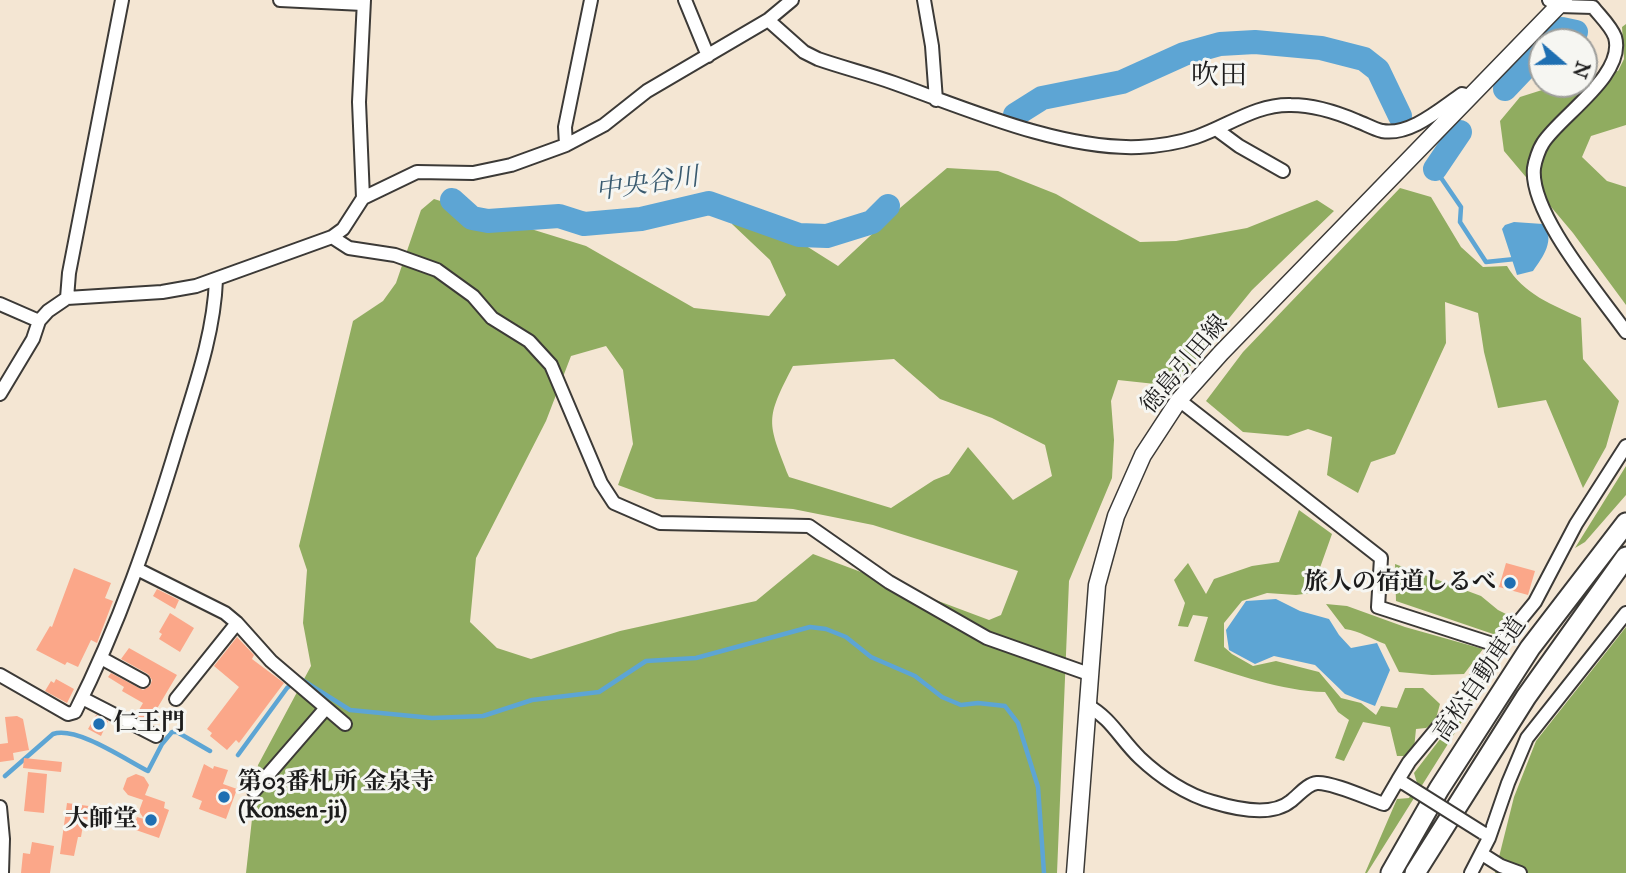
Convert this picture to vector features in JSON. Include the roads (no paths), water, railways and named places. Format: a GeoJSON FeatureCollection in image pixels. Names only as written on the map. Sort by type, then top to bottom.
{"type":"FeatureCollection","features":[{"type":"Feature","properties":{"kind":"highway","name":"高松自動車道"},"geometry":{"type":"LineString","coordinates":[[1391,873],[1438,789],[1530,648],[1626,523]]}},
{"type":"Feature","properties":{"kind":"highway","name":"高松自動車道"},"geometry":{"type":"LineString","coordinates":[[1415,873],[1526,697],[1626,557]]}},
{"type":"Feature","properties":{"kind":"main road","name":"徳島引田線"},"geometry":{"type":"LineString","coordinates":[[1075,873],[1088,674],[1097,585],[1116,516],[1143,455],[1179,400],[1221,353],[1557,2]]}},
{"type":"Feature","properties":{"kind":"street"},"geometry":{"type":"LineString","coordinates":[[67,298],[69,272],[122,0]]}},
{"type":"Feature","properties":{"kind":"street"},"geometry":{"type":"LineString","coordinates":[[280,0],[363,2],[359,102],[363,198]]}},
{"type":"Feature","properties":{"kind":"street"},"geometry":{"type":"LineString","coordinates":[[566,145],[565,127],[591,0]]}},
{"type":"Feature","properties":{"kind":"street"},"geometry":{"type":"LineString","coordinates":[[685,0],[708,56]]}},
{"type":"Feature","properties":{"kind":"street"},"geometry":{"type":"LineString","coordinates":[[0,394],[33,339],[39,321],[67,298],[162,292],[216,280],[332,237],[343,229],[363,198],[417,172],[473,173],[511,165],[566,145],[604,125],[647,91],[768,20],[792,0]]}},
{"type":"Feature","properties":{"kind":"street"},"geometry":{"type":"LineString","coordinates":[[924,0],[936,100]]}},
{"type":"Feature","properties":{"kind":"street"},"geometry":{"type":"LineString","coordinates":[[1557,2],[1592,7],[1614,35],[1616,45],[1612,64],[1599,84],[1543,143],[1534,167],[1536,192],[1554,230],[1626,332]]}},
{"type":"Feature","properties":{"kind":"street"},"geometry":{"type":"LineString","coordinates":[[768,20],[804,51],[818,59],[936,100],[1059,137],[1111,147],[1178,143],[1267,108],[1289,104],[1336,113],[1382,131],[1398,130],[1423,121],[1462,94],[1469,96]]}},
{"type":"Feature","properties":{"kind":"street"},"geometry":{"type":"LineString","coordinates":[[1216,129],[1239,146],[1283,171]]}},
{"type":"Feature","properties":{"kind":"street"},"geometry":{"type":"LineString","coordinates":[[332,237],[349,248],[396,255],[437,270],[473,296],[492,318],[529,341],[551,365],[601,483],[614,503],[660,523],[808,526],[889,582],[987,638],[1088,674]]}},
{"type":"Feature","properties":{"kind":"street"},"geometry":{"type":"LineString","coordinates":[[0,675],[68,714],[75,712],[118,622],[137,569],[196,386],[215,309],[216,280]]}},
{"type":"Feature","properties":{"kind":"street"},"geometry":{"type":"LineString","coordinates":[[0,304],[39,321]]}},
{"type":"Feature","properties":{"kind":"street"},"geometry":{"type":"LineString","coordinates":[[1179,400],[1381,558],[1378,607],[1499,646]]}},
{"type":"Feature","properties":{"kind":"street"},"geometry":{"type":"LineString","coordinates":[[1087,705],[1104,715],[1140,758],[1178,787],[1212,802],[1271,810],[1289,803],[1304,789],[1317,783],[1341,788],[1384,804],[1401,782],[1409,762],[1468,691],[1499,646],[1535,602],[1576,524],[1626,446]]}},
{"type":"Feature","properties":{"kind":"street"},"geometry":{"type":"LineString","coordinates":[[137,569],[225,613],[271,661],[345,724]]}},
{"type":"Feature","properties":{"kind":"street"},"geometry":{"type":"LineString","coordinates":[[1471,873],[1482,854],[1486,835],[1527,738],[1626,613]]}},
{"type":"Feature","properties":{"kind":"street"},"geometry":{"type":"LineString","coordinates":[[176,699],[237,623]]}},
{"type":"Feature","properties":{"kind":"street"},"geometry":{"type":"LineString","coordinates":[[101,658],[143,681]]}},
{"type":"Feature","properties":{"kind":"street"},"geometry":{"type":"LineString","coordinates":[[82,698],[156,736]]}},
{"type":"Feature","properties":{"kind":"street"},"geometry":{"type":"LineString","coordinates":[[254,791],[326,708]]}},
{"type":"Feature","properties":{"kind":"street"},"geometry":{"type":"LineString","coordinates":[[1401,782],[1486,835]]}},
{"type":"Feature","properties":{"kind":"street"},"geometry":{"type":"LineString","coordinates":[[0,807],[2,873]]}},
{"type":"Feature","properties":{"kind":"street"},"geometry":{"type":"LineString","coordinates":[[1482,854],[1501,866],[1520,873]]}},
{"type":"Feature","properties":{"kind":"water"},"geometry":{"type":"Polygon","coordinates":[[[1514,222],[1543,224],[1548,236],[1547,248],[1533,271],[1517,275],[1502,229],[1514,222]]]}},
{"type":"Feature","properties":{"kind":"water"},"geometry":{"type":"Polygon","coordinates":[[[1276,599],[1300,611],[1329,619],[1351,648],[1377,643],[1390,670],[1375,706],[1345,694],[1315,665],[1274,656],[1255,664],[1229,650],[1226,630],[1246,601],[1276,599]]]}},
{"type":"Feature","properties":{"kind":"waterway","name":"中央谷川"},"geometry":{"type":"LineString","coordinates":[[1015,115],[1042,98],[1122,82],[1184,54],[1220,44],[1255,42],[1321,48],[1364,59],[1378,70],[1400,116]]}},
{"type":"Feature","properties":{"kind":"waterway","name":"中央谷川"},"geometry":{"type":"LineString","coordinates":[[1505,89],[1528,65]]}},
{"type":"Feature","properties":{"kind":"waterway","name":"中央谷川"},"geometry":{"type":"LineString","coordinates":[[1435,169],[1460,132]]}},
{"type":"Feature","properties":{"kind":"waterway"},"geometry":{"type":"LineString","coordinates":[[1435,169],[1461,207],[1460,222],[1486,262],[1515,259]]}},
{"type":"Feature","properties":{"kind":"waterway","name":"中央谷川"},"geometry":{"type":"LineString","coordinates":[[452,200],[472,218],[488,221],[559,216],[584,224],[641,219],[709,203],[799,235],[827,236],[872,222],[888,206]]}},
{"type":"Feature","properties":{"kind":"waterway"},"geometry":{"type":"LineString","coordinates":[[238,755],[287,688],[299,678],[350,710],[432,718],[483,716],[532,700],[599,692],[646,661],[696,658],[810,627],[826,629],[846,637],[871,657],[915,676],[942,697],[961,705],[978,703],[1005,706],[1018,723],[1038,787],[1044,873]]}},
{"type":"Feature","properties":{"kind":"waterway"},"geometry":{"type":"LineString","coordinates":[[5,776],[53,734],[63,733],[88,739],[148,771],[162,744],[172,732],[177,732],[210,751]]}},
{"type":"Feature","properties":{"kind":"place","name":"旅人の宿道しるべ"},"geometry":{"type":"Point","coordinates":[1510,583]}},
{"type":"Feature","properties":{"kind":"place","name":"仁王門"},"geometry":{"type":"Point","coordinates":[99,724]}},
{"type":"Feature","properties":{"kind":"place","name":"第03番札所 金泉寺 (Konsen-ji)"},"geometry":{"type":"Point","coordinates":[224,797]}},
{"type":"Feature","properties":{"kind":"place","name":"大師堂"},"geometry":{"type":"Point","coordinates":[151,820]}},
{"type":"Feature","properties":{"kind":"district","name":"吹田"},"geometry":{"type":"Point","coordinates":[1219,77]}}]}
